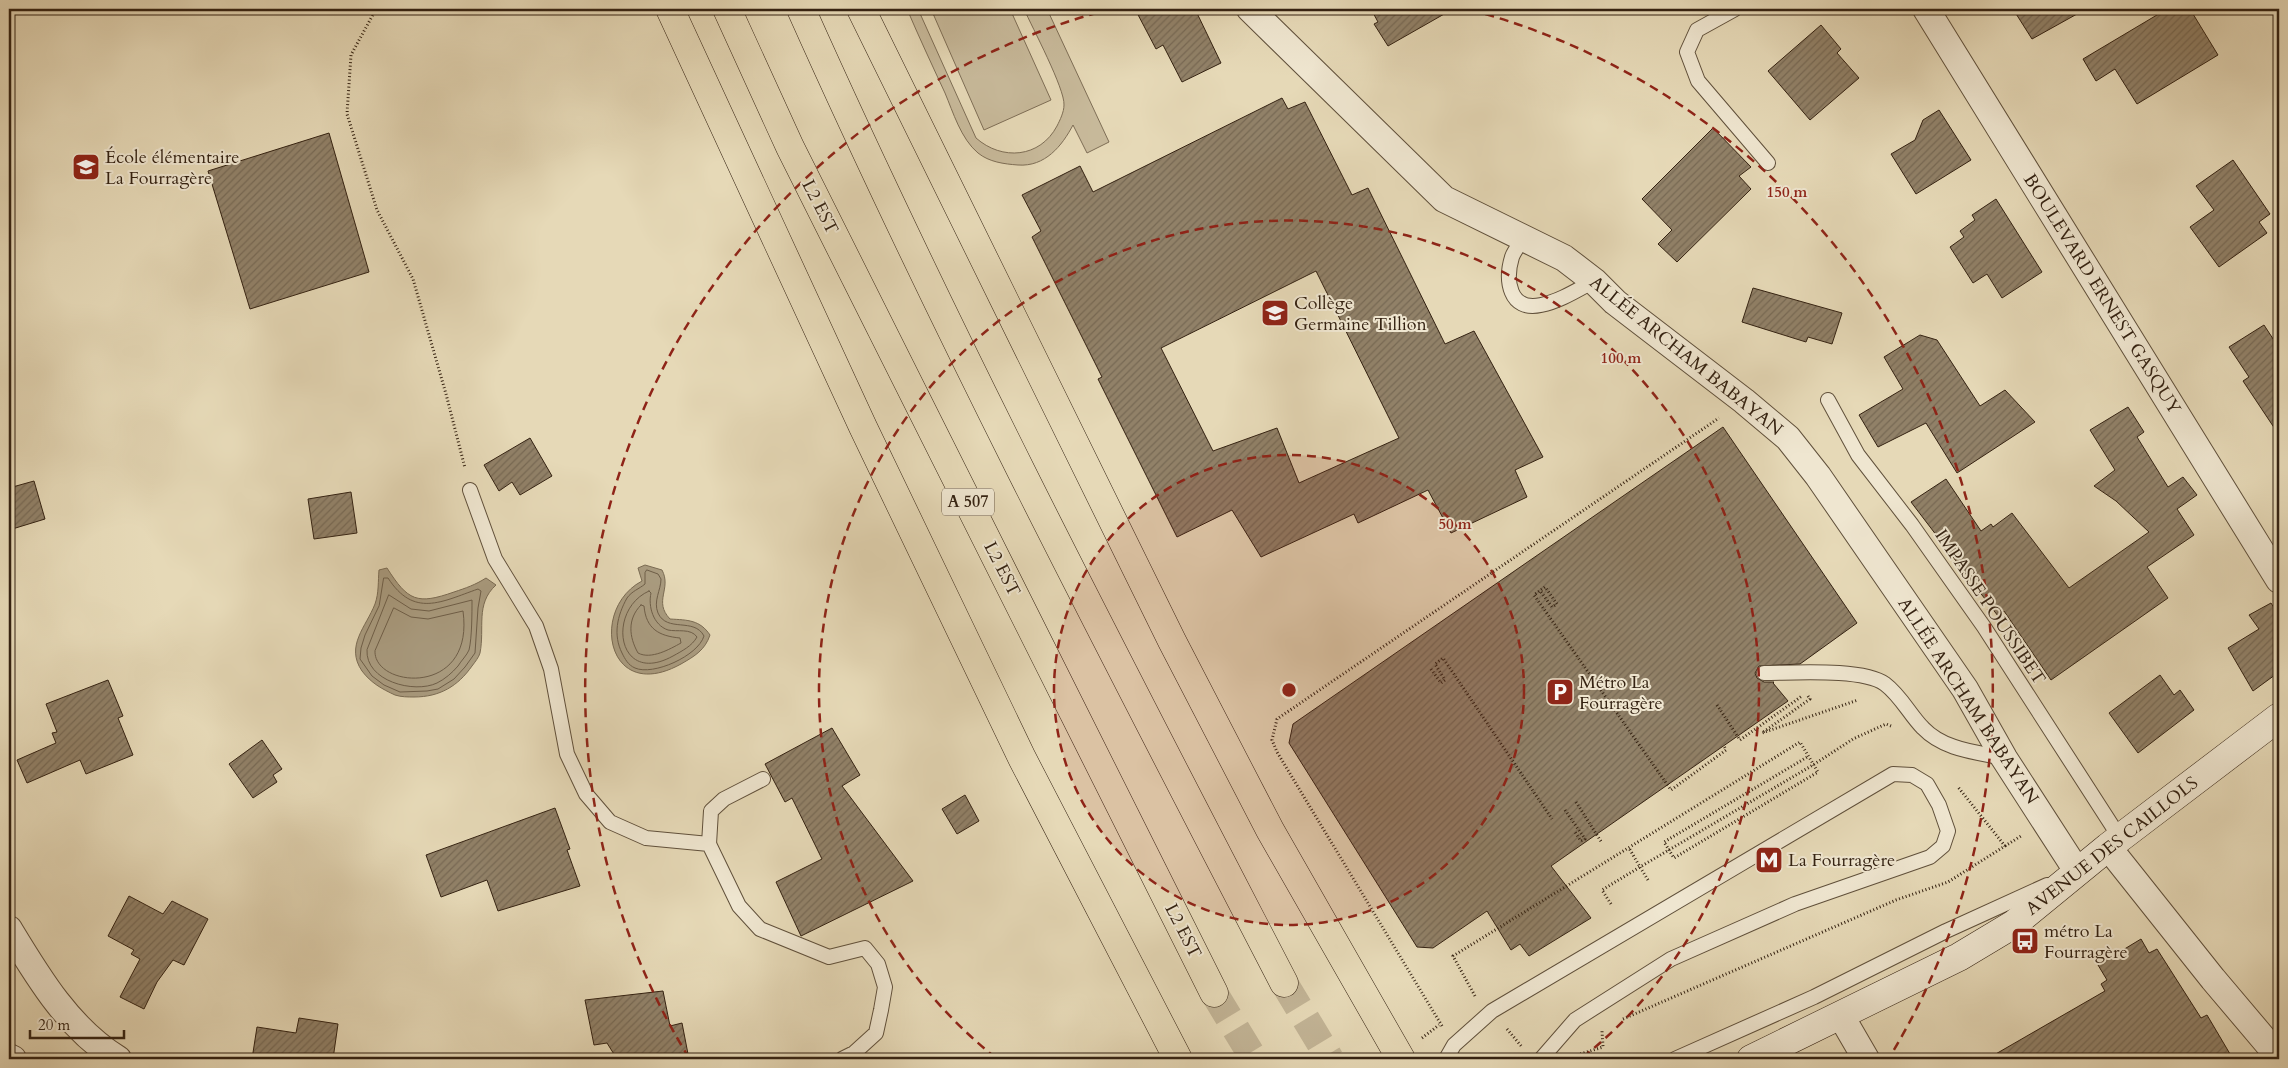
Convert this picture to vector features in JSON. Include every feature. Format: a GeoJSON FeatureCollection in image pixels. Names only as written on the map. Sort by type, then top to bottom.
{"type":"FeatureCollection","features":[{"type":"Feature","properties":{"kind":"highway"},"geometry":{"type":"LineString","coordinates":[[670,9],[862,428],[1018,749],[1178,1059]]}},
{"type":"Feature","properties":{"kind":"highway","name":"L2 EST"},"geometry":{"type":"LineString","coordinates":[[727,9],[795,156],[1214,993]]}},
{"type":"Feature","properties":{"kind":"highway"},"geometry":{"type":"LineString","coordinates":[[801,9],[849,117],[1061,552],[1284,983]]}},
{"type":"Feature","properties":{"kind":"highway"},"geometry":{"type":"LineString","coordinates":[[861,9],[1172,641],[1270,830],[1401,1059]]}},
{"type":"Feature","properties":{"kind":"street","name":"ALLÉE ARCHAM BABAYAN"},"geometry":{"type":"LineString","coordinates":[[1250,9],[1444,199],[1564,258],[1594,281],[1615,302],[1744,401],[1788,438],[1818,476],[1965,689],[2004,758],[2077,871]]}},
{"type":"Feature","properties":{"kind":"street","name":"BOULEVARD ERNEST GASQUY"},"geometry":{"type":"LineString","coordinates":[[1926,9],[2279,580]]}},
{"type":"Feature","properties":{"kind":"street","name":"AVENUE DES CAILLOLS"},"geometry":{"type":"LineString","coordinates":[[1750,1059],[1841,1016],[1974,948],[2014,924],[2077,871],[2279,717]]}},
{"type":"Feature","properties":{"kind":"street"},"geometry":{"type":"LineString","coordinates":[[2114,843],[2213,978],[2279,1057]]}},
{"type":"Feature","properties":{"kind":"street"},"geometry":{"type":"LineString","coordinates":[[9,929],[42,983],[71,1018],[83,1032],[118,1059]]}},
{"type":"Feature","properties":{"kind":"street"},"geometry":{"type":"LineString","coordinates":[[1841,1016],[1866,1059]]}},
{"type":"Feature","properties":{"kind":"lane"},"geometry":{"type":"LineString","coordinates":[[1735,9],[1696,30],[1686,52],[1698,81],[1768,164]]}},
{"type":"Feature","properties":{"kind":"lane"},"geometry":{"type":"LineString","coordinates":[[1524,238],[1512,256],[1508,283],[1512,293],[1519,302],[1529,306],[1540,306],[1560,299],[1594,281]]}},
{"type":"Feature","properties":{"kind":"lane","name":"IMPASSE POUSSIBET"},"geometry":{"type":"LineString","coordinates":[[1828,400],[1858,455],[1912,525],[1984,627],[2114,843]]}},
{"type":"Feature","properties":{"kind":"lane"},"geometry":{"type":"LineString","coordinates":[[470,490],[495,559],[536,626],[551,669],[567,754],[586,794],[610,822],[646,838],[709,844]]}},
{"type":"Feature","properties":{"kind":"lane"},"geometry":{"type":"LineString","coordinates":[[1764,673],[1817,672],[1868,677],[1885,684],[1922,728],[1941,743],[2004,758]]}},
{"type":"Feature","properties":{"kind":"lane"},"geometry":{"type":"LineString","coordinates":[[1446,1059],[1454,1045],[1492,1011],[1893,774],[1912,774],[1927,784],[1939,805],[1948,831],[1943,846],[1930,857],[1795,904],[1671,959],[1575,1020],[1541,1059]]}},
{"type":"Feature","properties":{"kind":"lane"},"geometry":{"type":"LineString","coordinates":[[763,779],[724,799],[711,811],[709,844],[739,906],[760,929],[829,957],[865,948],[878,964],[885,987],[876,1033],[854,1053],[842,1059]]}},
{"type":"Feature","properties":{"kind":"lane"},"geometry":{"type":"LineString","coordinates":[[1675,1059],[1814,997],[1946,931],[2077,871]]}},
{"type":"Feature","properties":{"kind":"path"},"geometry":{"type":"LineString","coordinates":[[376,9],[351,55],[347,114],[377,210],[413,279],[446,394],[470,490]]}},
{"type":"Feature","properties":{"kind":"path"},"geometry":{"type":"LineString","coordinates":[[1440,1023],[1277,752],[1272,740],[1277,719],[1744,401]]}},
{"type":"Feature","properties":{"kind":"path"},"geometry":{"type":"LineString","coordinates":[[1541,592],[1552,607],[1557,604],[1545,587],[1534,595],[1671,790],[1726,750],[1724,746]]}},
{"type":"Feature","properties":{"kind":"path"},"geometry":{"type":"LineString","coordinates":[[1431,669],[1441,683],[1445,680],[1435,664],[1442,658],[1552,819]]}},
{"type":"Feature","properties":{"kind":"path"},"geometry":{"type":"LineString","coordinates":[[1717,705],[1740,740],[1806,693],[1810,699],[1762,733],[1859,700]]}},
{"type":"Feature","properties":{"kind":"path"},"geometry":{"type":"LineString","coordinates":[[1472,990],[1453,956],[1800,742],[1809,756],[1813,765],[1818,772],[1674,858],[1664,842],[1809,756]]}},
{"type":"Feature","properties":{"kind":"path"},"geometry":{"type":"LineString","coordinates":[[1611,904],[1602,890],[1813,765]]}},
{"type":"Feature","properties":{"kind":"path"},"geometry":{"type":"LineString","coordinates":[[1576,802],[1602,842]]}},
{"type":"Feature","properties":{"kind":"path"},"geometry":{"type":"LineString","coordinates":[[1565,810],[1585,839],[1581,842],[1575,832]]}},
{"type":"Feature","properties":{"kind":"path"},"geometry":{"type":"LineString","coordinates":[[2005,846],[2023,834]]}},
{"type":"Feature","properties":{"kind":"path"},"geometry":{"type":"LineString","coordinates":[[1629,848],[1648,880]]}},
{"type":"Feature","properties":{"kind":"shaded area"},"geometry":{"type":"Polygon","coordinates":[[[907,9],[918,9],[976,138],[997,150],[1020,153],[1041,145],[1050,137],[1062,116],[1063,97],[1024,9],[1047,9],[1109,142],[1087,153],[1073,125],[1064,140],[1052,154],[1036,163],[1028,165],[1007,164],[982,156],[972,147],[962,133],[907,9]]]}},
{"type":"Feature","properties":{"kind":"shaded area"},"geometry":{"type":"Polygon","coordinates":[[[931,9],[1010,9],[1051,100],[984,130],[931,9]]]}},
{"type":"Feature","properties":{"kind":"water"},"geometry":{"type":"Polygon","coordinates":[[[645,565],[662,570],[665,577],[663,606],[665,613],[670,619],[698,624],[710,635],[702,649],[695,655],[681,664],[656,673],[636,672],[622,663],[614,648],[612,630],[615,612],[625,594],[642,581],[638,568],[645,565]]]}},
{"type":"Feature","properties":{"kind":"water"},"geometry":{"type":"Polygon","coordinates":[[[387,568],[401,588],[408,594],[422,599],[454,592],[486,578],[496,585],[489,592],[483,608],[479,656],[467,673],[447,689],[432,695],[407,697],[395,695],[369,679],[357,662],[356,645],[375,604],[379,570],[387,568]]]}},
{"type":"Feature","properties":{"kind":"building"},"geometry":{"type":"Polygon","coordinates":[[[1135,9],[1195,9],[1221,63],[1182,82],[1163,45],[1156,49],[1135,9]]]}},
{"type":"Feature","properties":{"kind":"building"},"geometry":{"type":"Polygon","coordinates":[[[1371,9],[1453,9],[1388,46],[1374,24],[1378,22],[1371,9]]]}},
{"type":"Feature","properties":{"kind":"building"},"geometry":{"type":"Polygon","coordinates":[[[2013,9],[2086,9],[2032,39],[2013,9]]]}},
{"type":"Feature","properties":{"kind":"building"},"geometry":{"type":"Polygon","coordinates":[[[2167,9],[2190,9],[2218,55],[2137,104],[2115,69],[2096,81],[2083,59],[2167,9]]]}},
{"type":"Feature","properties":{"kind":"building"},"geometry":{"type":"Polygon","coordinates":[[[1821,25],[1841,49],[1837,53],[1859,78],[1810,120],[1768,71],[1821,25]]]}},
{"type":"Feature","properties":{"kind":"building"},"geometry":{"type":"Polygon","coordinates":[[[1282,98],[1288,109],[1305,102],[1352,195],[1368,188],[1445,344],[1474,331],[1543,457],[1515,470],[1527,497],[1451,533],[1428,490],[1358,523],[1354,514],[1261,557],[1232,510],[1177,537],[1098,379],[1102,377],[1032,237],[1041,231],[1022,195],[1080,166],[1093,192],[1282,98]],[[1316,271],[1161,348],[1213,451],[1277,428],[1299,483],[1399,438],[1316,271]]]}},
{"type":"Feature","properties":{"kind":"building"},"geometry":{"type":"Polygon","coordinates":[[[1939,110],[1971,160],[1916,194],[1891,154],[1915,140],[1923,120],[1939,110]]]}},
{"type":"Feature","properties":{"kind":"building"},"geometry":{"type":"Polygon","coordinates":[[[1713,128],[1751,167],[1739,176],[1751,189],[1677,262],[1658,244],[1672,230],[1642,199],[1713,128]]]}},
{"type":"Feature","properties":{"kind":"building"},"geometry":{"type":"Polygon","coordinates":[[[329,133],[369,272],[250,309],[208,171],[329,133]]]}},
{"type":"Feature","properties":{"kind":"building"},"geometry":{"type":"Polygon","coordinates":[[[2233,160],[2270,214],[2259,222],[2267,233],[2219,267],[2190,227],[2214,210],[2196,186],[2233,160]]]}},
{"type":"Feature","properties":{"kind":"building"},"geometry":{"type":"Polygon","coordinates":[[[1996,199],[2042,272],[2002,298],[1987,274],[1973,283],[1950,247],[1964,237],[1960,231],[1975,220],[1972,215],[1996,199]]]}},
{"type":"Feature","properties":{"kind":"building"},"geometry":{"type":"Polygon","coordinates":[[[1753,288],[1842,313],[1832,344],[1808,337],[1806,342],[1742,322],[1753,288]]]}},
{"type":"Feature","properties":{"kind":"building"},"geometry":{"type":"Polygon","coordinates":[[[2264,325],[2279,348],[2279,435],[2243,381],[2249,377],[2229,347],[2264,325]]]}},
{"type":"Feature","properties":{"kind":"building"},"geometry":{"type":"Polygon","coordinates":[[[1920,335],[1937,340],[1980,406],[2005,390],[2035,422],[1957,473],[1926,423],[1878,447],[1859,415],[1903,389],[1884,357],[1920,335]]]}},
{"type":"Feature","properties":{"kind":"building"},"geometry":{"type":"Polygon","coordinates":[[[2128,407],[2144,432],[2137,437],[2168,487],[2183,477],[2197,495],[2177,509],[2194,535],[2147,567],[2168,598],[2051,680],[2004,611],[1998,616],[1911,502],[1946,479],[1981,531],[1991,524],[1993,527],[2012,513],[2069,588],[2149,532],[2116,501],[2094,486],[2115,470],[2090,430],[2128,407]]]}},
{"type":"Feature","properties":{"kind":"building","name":"Métro La Fourragère"},"geometry":{"type":"Polygon","coordinates":[[[1723,427],[1857,623],[1800,664],[1759,666],[1755,673],[1757,678],[1764,682],[1774,682],[1788,701],[1551,866],[1591,918],[1529,956],[1520,944],[1511,950],[1487,911],[1433,948],[1417,947],[1289,743],[1293,724],[1723,427]]]}},
{"type":"Feature","properties":{"kind":"building"},"geometry":{"type":"Polygon","coordinates":[[[530,438],[552,476],[520,495],[512,482],[499,491],[484,465],[530,438]]]}},
{"type":"Feature","properties":{"kind":"building"},"geometry":{"type":"Polygon","coordinates":[[[34,481],[45,519],[9,530],[9,488],[34,481]]]}},
{"type":"Feature","properties":{"kind":"building"},"geometry":{"type":"Polygon","coordinates":[[[351,492],[357,533],[314,539],[308,499],[351,492]]]}},
{"type":"Feature","properties":{"kind":"building"},"geometry":{"type":"Polygon","coordinates":[[[2271,603],[2279,616],[2279,672],[2253,691],[2228,648],[2259,629],[2249,615],[2271,603]]]}},
{"type":"Feature","properties":{"kind":"building"},"geometry":{"type":"Polygon","coordinates":[[[2160,675],[2174,695],[2180,690],[2194,710],[2138,753],[2109,713],[2160,675]]]}},
{"type":"Feature","properties":{"kind":"building"},"geometry":{"type":"Polygon","coordinates":[[[108,680],[123,716],[118,718],[133,755],[86,774],[80,760],[27,783],[17,760],[56,743],[52,733],[57,732],[46,704],[108,680]]]}},
{"type":"Feature","properties":{"kind":"building"},"geometry":{"type":"Polygon","coordinates":[[[832,728],[860,775],[842,786],[913,881],[801,936],[776,882],[822,859],[792,798],[785,802],[765,764],[832,728]]]}},
{"type":"Feature","properties":{"kind":"building"},"geometry":{"type":"Polygon","coordinates":[[[262,740],[282,769],[273,775],[277,782],[253,798],[229,764],[262,740]]]}},
{"type":"Feature","properties":{"kind":"building"},"geometry":{"type":"Polygon","coordinates":[[[965,795],[979,821],[957,834],[942,809],[965,795]]]}},
{"type":"Feature","properties":{"kind":"building"},"geometry":{"type":"Polygon","coordinates":[[[555,808],[570,849],[567,850],[580,886],[498,911],[487,880],[441,897],[426,855],[555,808]]]}},
{"type":"Feature","properties":{"kind":"building"},"geometry":{"type":"Polygon","coordinates":[[[129,896],[163,914],[172,901],[208,919],[184,965],[173,960],[157,982],[144,1009],[120,997],[140,959],[131,954],[134,950],[108,936],[129,896]]]}},
{"type":"Feature","properties":{"kind":"building"},"geometry":{"type":"Polygon","coordinates":[[[2141,939],[2149,953],[2157,949],[2201,1018],[2207,1015],[2233,1059],[1987,1059],[2105,991],[2101,984],[2107,980],[2098,965],[2141,939]]]}},
{"type":"Feature","properties":{"kind":"building"},"geometry":{"type":"Polygon","coordinates":[[[663,991],[670,1026],[682,1023],[688,1054],[660,1059],[617,1059],[607,1043],[594,1045],[585,1000],[663,991]]]}},
{"type":"Feature","properties":{"kind":"building"},"geometry":{"type":"Polygon","coordinates":[[[299,1018],[338,1024],[333,1059],[252,1059],[257,1027],[296,1033],[299,1018]]]}},
{"type":"Feature","properties":{"kind":"tunnel"},"geometry":{"type":"LineString","coordinates":[[1284,983],[1330,1059]]}},
{"type":"Feature","properties":{"kind":"tunnel"},"geometry":{"type":"LineString","coordinates":[[1214,993],[1254,1059]]}},
{"type":"Feature","properties":{"kind":"place","name":"École élémentaire La Fourragère"},"geometry":{"type":"Point","coordinates":[86,167]}},
{"type":"Feature","properties":{"kind":"place","name":"Collège Germaine Tillion"},"geometry":{"type":"Point","coordinates":[1275,313]}},
{"type":"Feature","properties":{"kind":"place","name":"Métro La Fourragère"},"geometry":{"type":"Point","coordinates":[1560,692]}},
{"type":"Feature","properties":{"kind":"place","name":"La Fourragère"},"geometry":{"type":"Point","coordinates":[1769,860]}},
{"type":"Feature","properties":{"kind":"place","name":"métro La Fourragère"},"geometry":{"type":"Point","coordinates":[2025,941]}}]}
